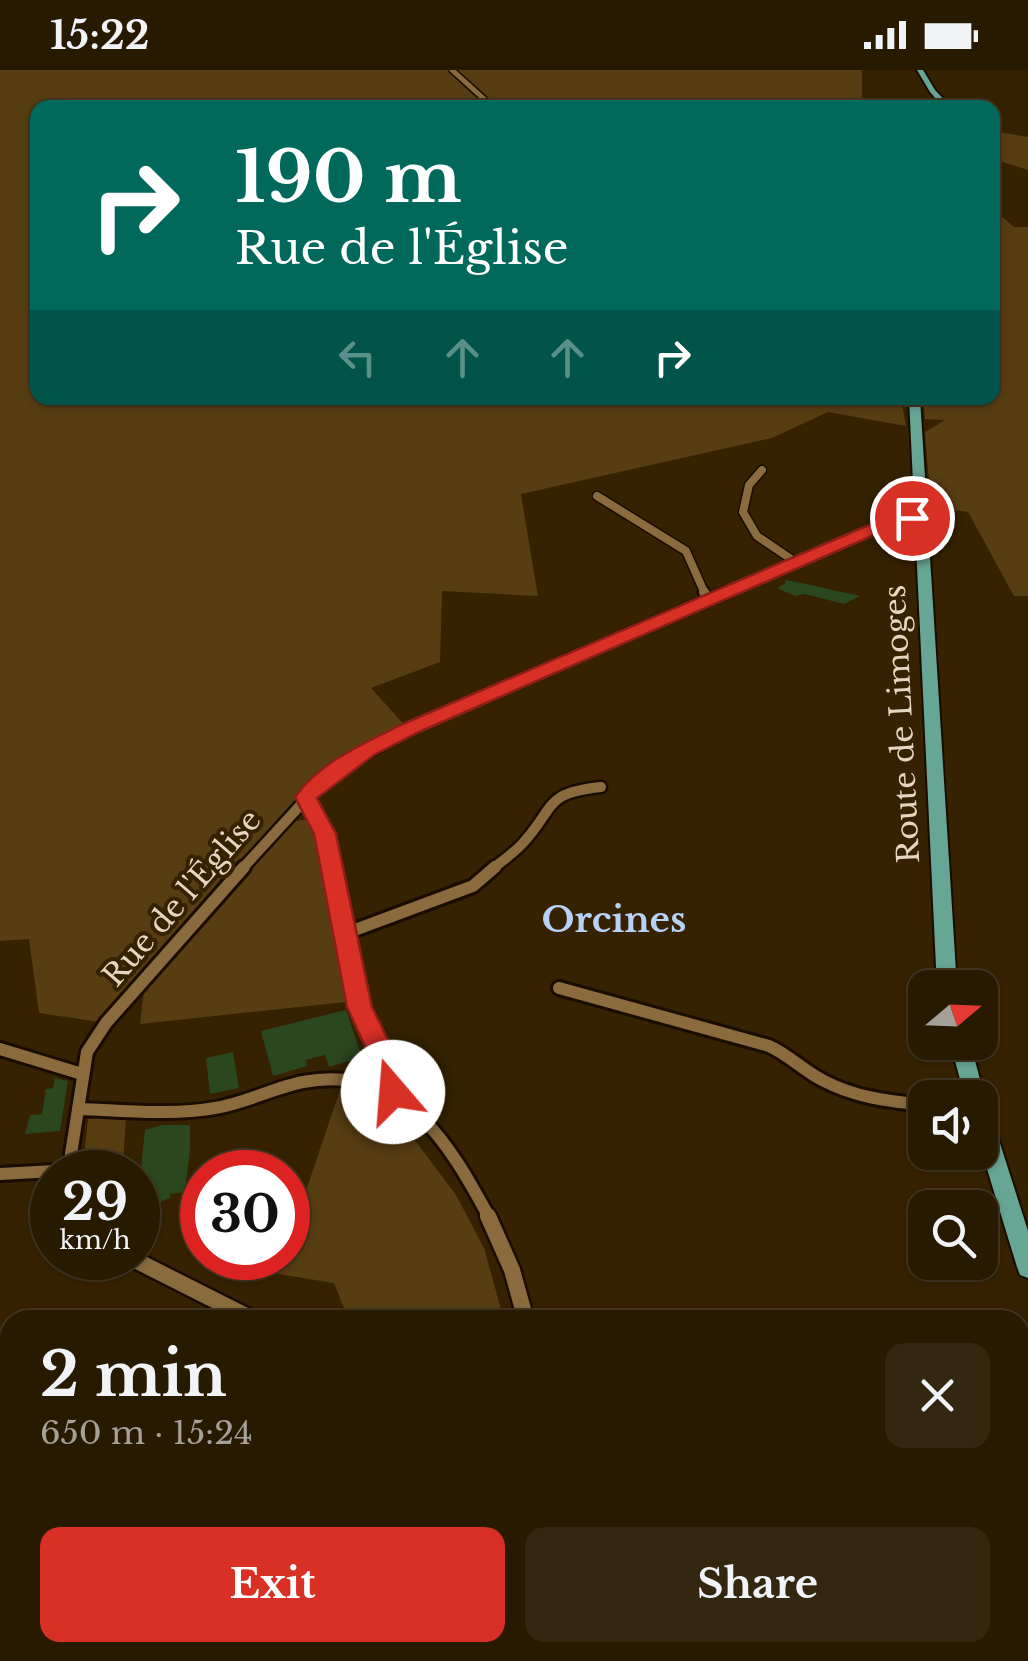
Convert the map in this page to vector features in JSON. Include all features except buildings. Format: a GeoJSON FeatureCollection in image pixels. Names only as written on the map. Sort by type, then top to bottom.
{"type":"FeatureCollection","features":[{"type":"Feature","properties":{"kind":"main road"},"geometry":{"type":"LineString","coordinates":[[920,70],[941,100]]}},
{"type":"Feature","properties":{"kind":"main road","name":"Route de Limoges"},"geometry":{"type":"LineString","coordinates":[[914,405],[947,970]]}},
{"type":"Feature","properties":{"kind":"main road"},"geometry":{"type":"LineString","coordinates":[[998,1170],[1028,1267]]}},
{"type":"Feature","properties":{"kind":"street"},"geometry":{"type":"LineString","coordinates":[[452,70],[485,100]]}},
{"type":"Feature","properties":{"kind":"street"},"geometry":{"type":"LineString","coordinates":[[762,470],[749,482],[743,495],[751,534],[767,548],[797,563]]}},
{"type":"Feature","properties":{"kind":"street"},"geometry":{"type":"LineString","coordinates":[[597,496],[686,551],[708,600]]}},
{"type":"Feature","properties":{"kind":"street","name":"Rue de l'Église"},"geometry":{"type":"LineString","coordinates":[[75,1150],[87,1052],[106,1022],[328,776],[401,732],[875,528],[922,519]]}},
{"type":"Feature","properties":{"kind":"street"},"geometry":{"type":"LineString","coordinates":[[344,934],[473,886],[523,843],[551,802],[571,790],[601,787]]}},
{"type":"Feature","properties":{"kind":"street"},"geometry":{"type":"LineString","coordinates":[[306,797],[325,834],[359,1007],[394,1081],[393,1092]]}},
{"type":"Feature","properties":{"kind":"street"},"geometry":{"type":"LineString","coordinates":[[559,988],[769,1046],[788,1054],[820,1079],[863,1098],[908,1103]]}},
{"type":"Feature","properties":{"kind":"street"},"geometry":{"type":"LineString","coordinates":[[0,1049],[82,1074]]}},
{"type":"Feature","properties":{"kind":"street"},"geometry":{"type":"LineString","coordinates":[[78,1108],[203,1110],[231,1105],[299,1080],[336,1079],[393,1092],[414,1107],[460,1168],[496,1226],[510,1259],[523,1310]]}},
{"type":"Feature","properties":{"kind":"street"},"geometry":{"type":"LineString","coordinates":[[0,1174],[30,1173]]}},
{"type":"Feature","properties":{"kind":"street"},"geometry":{"type":"LineString","coordinates":[[160,1273],[234,1310]]}},
{"type":"Feature","properties":{"kind":"shaded area"},"geometry":{"type":"Polygon","coordinates":[[[0,70],[862,70],[862,100],[30,100],[30,405],[902,405],[906,426],[828,412],[772,438],[521,494],[538,596],[442,591],[440,662],[371,688],[408,729],[328,775],[106,1023],[39,1013],[29,939],[0,941],[0,70]]]}},
{"type":"Feature","properties":{"kind":"shaded area"},"geometry":{"type":"Polygon","coordinates":[[[1000,132],[1028,137],[1028,170],[1000,161],[1000,132]]]}},
{"type":"Feature","properties":{"kind":"shaded area"},"geometry":{"type":"Polygon","coordinates":[[[1000,215],[1014,227],[1028,227],[1028,596],[1014,596],[968,512],[931,507],[925,432],[945,420],[925,419],[924,405],[1000,405],[1000,215]]]}},
{"type":"Feature","properties":{"kind":"shaded area"},"geometry":{"type":"Polygon","coordinates":[[[311,819],[319,834],[346,1002],[140,1024],[145,982],[289,822],[311,819]]]}},
{"type":"Feature","properties":{"kind":"shaded area"},"geometry":{"type":"Polygon","coordinates":[[[341,1087],[408,1110],[399,1119],[456,1195],[484,1248],[501,1310],[344,1308],[334,1283],[310,1279],[310,1179],[341,1087]]]}},
{"type":"Feature","properties":{"kind":"shaded area"},"geometry":{"type":"Polygon","coordinates":[[[126,1117],[124,1150],[85,1150],[88,1119],[126,1117]]]}},
{"type":"Feature","properties":{"kind":"district","name":"Orcines"},"geometry":{"type":"Point","coordinates":[614,920]}},
{"type":"Feature","properties":{"kind":"route"},"geometry":{"type":"LineString","coordinates":[[393,1092],[394,1081],[359,1007],[325,834],[306,797],[366,750],[412,727],[875,528],[912,518]]}}]}
